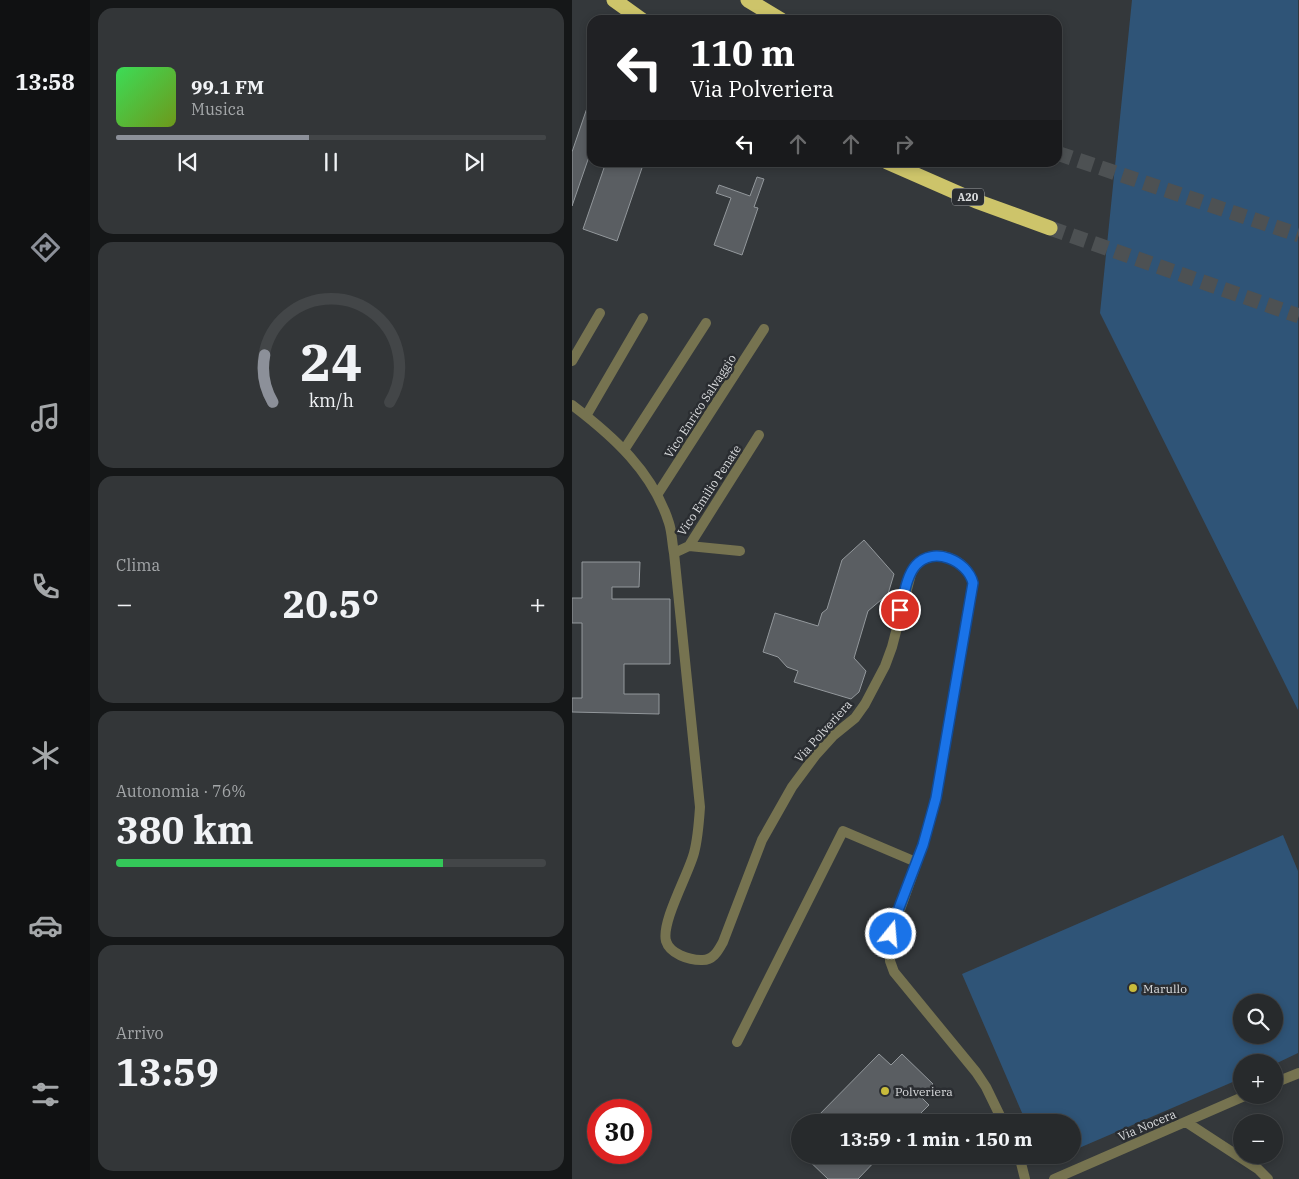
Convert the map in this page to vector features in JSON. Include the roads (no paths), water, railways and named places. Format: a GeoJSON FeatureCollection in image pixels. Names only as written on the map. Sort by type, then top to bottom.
{"type":"FeatureCollection","features":[{"type":"Feature","properties":{"kind":"highway"},"geometry":{"type":"LineString","coordinates":[[614,0],[635,15]]}},
{"type":"Feature","properties":{"kind":"highway"},"geometry":{"type":"LineString","coordinates":[[748,0],[773,15]]}},
{"type":"Feature","properties":{"kind":"highway","name":"A20"},"geometry":{"type":"LineString","coordinates":[[898,167],[976,201],[1050,228]]}},
{"type":"Feature","properties":{"kind":"street"},"geometry":{"type":"LineString","coordinates":[[572,361],[600,313]]}},
{"type":"Feature","properties":{"kind":"street"},"geometry":{"type":"LineString","coordinates":[[586,416],[643,318]]}},
{"type":"Feature","properties":{"kind":"street"},"geometry":{"type":"LineString","coordinates":[[624,450],[706,324]]}},
{"type":"Feature","properties":{"kind":"street","name":"Vico Enrico Salvaggio"},"geometry":{"type":"LineString","coordinates":[[657,495],[764,329]]}},
{"type":"Feature","properties":{"kind":"street","name":"Via Polveriera"},"geometry":{"type":"LineString","coordinates":[[572,405],[624,450],[637,464],[657,495],[669,524],[674,553],[700,807],[694,854],[671,912],[666,940],[672,950],[692,960],[705,961],[715,956],[723,942],[762,840],[792,787],[815,756],[834,735],[855,718],[865,704],[885,666],[892,647],[911,574],[916,565],[925,558],[937,556],[959,562],[971,576],[973,583],[936,798],[916,862],[894,921],[889,945],[890,961],[894,972],[976,1072],[986,1087],[999,1114]]}},
{"type":"Feature","properties":{"kind":"street","name":"Vico Emilio Penate"},"geometry":{"type":"LineString","coordinates":[[674,553],[689,546],[759,435]]}},
{"type":"Feature","properties":{"kind":"street"},"geometry":{"type":"LineString","coordinates":[[689,546],[740,551]]}},
{"type":"Feature","properties":{"kind":"street"},"geometry":{"type":"LineString","coordinates":[[737,1042],[843,830],[916,862]]}},
{"type":"Feature","properties":{"kind":"street"},"geometry":{"type":"LineString","coordinates":[[1283,1079],[1298,1073]]}},
{"type":"Feature","properties":{"kind":"street"},"geometry":{"type":"LineString","coordinates":[[1186,1122],[1233,1102]]}},
{"type":"Feature","properties":{"kind":"street","name":"Via Nocera"},"geometry":{"type":"LineString","coordinates":[[1054,1179],[1186,1122],[1258,1169],[1268,1179]]}},
{"type":"Feature","properties":{"kind":"street"},"geometry":{"type":"LineString","coordinates":[[1021,1164],[1025,1179]]}},
{"type":"Feature","properties":{"kind":"tunnel"},"geometry":{"type":"LineString","coordinates":[[1062,155],[1299,235]]}},
{"type":"Feature","properties":{"kind":"tunnel"},"geometry":{"type":"LineString","coordinates":[[1050,228],[1299,316]]}},
{"type":"Feature","properties":{"kind":"place","name":"Marullo"},"geometry":{"type":"Point","coordinates":[1133,988]}},
{"type":"Feature","properties":{"kind":"place","name":"Polveriera"},"geometry":{"type":"Point","coordinates":[885,1091]}}]}
